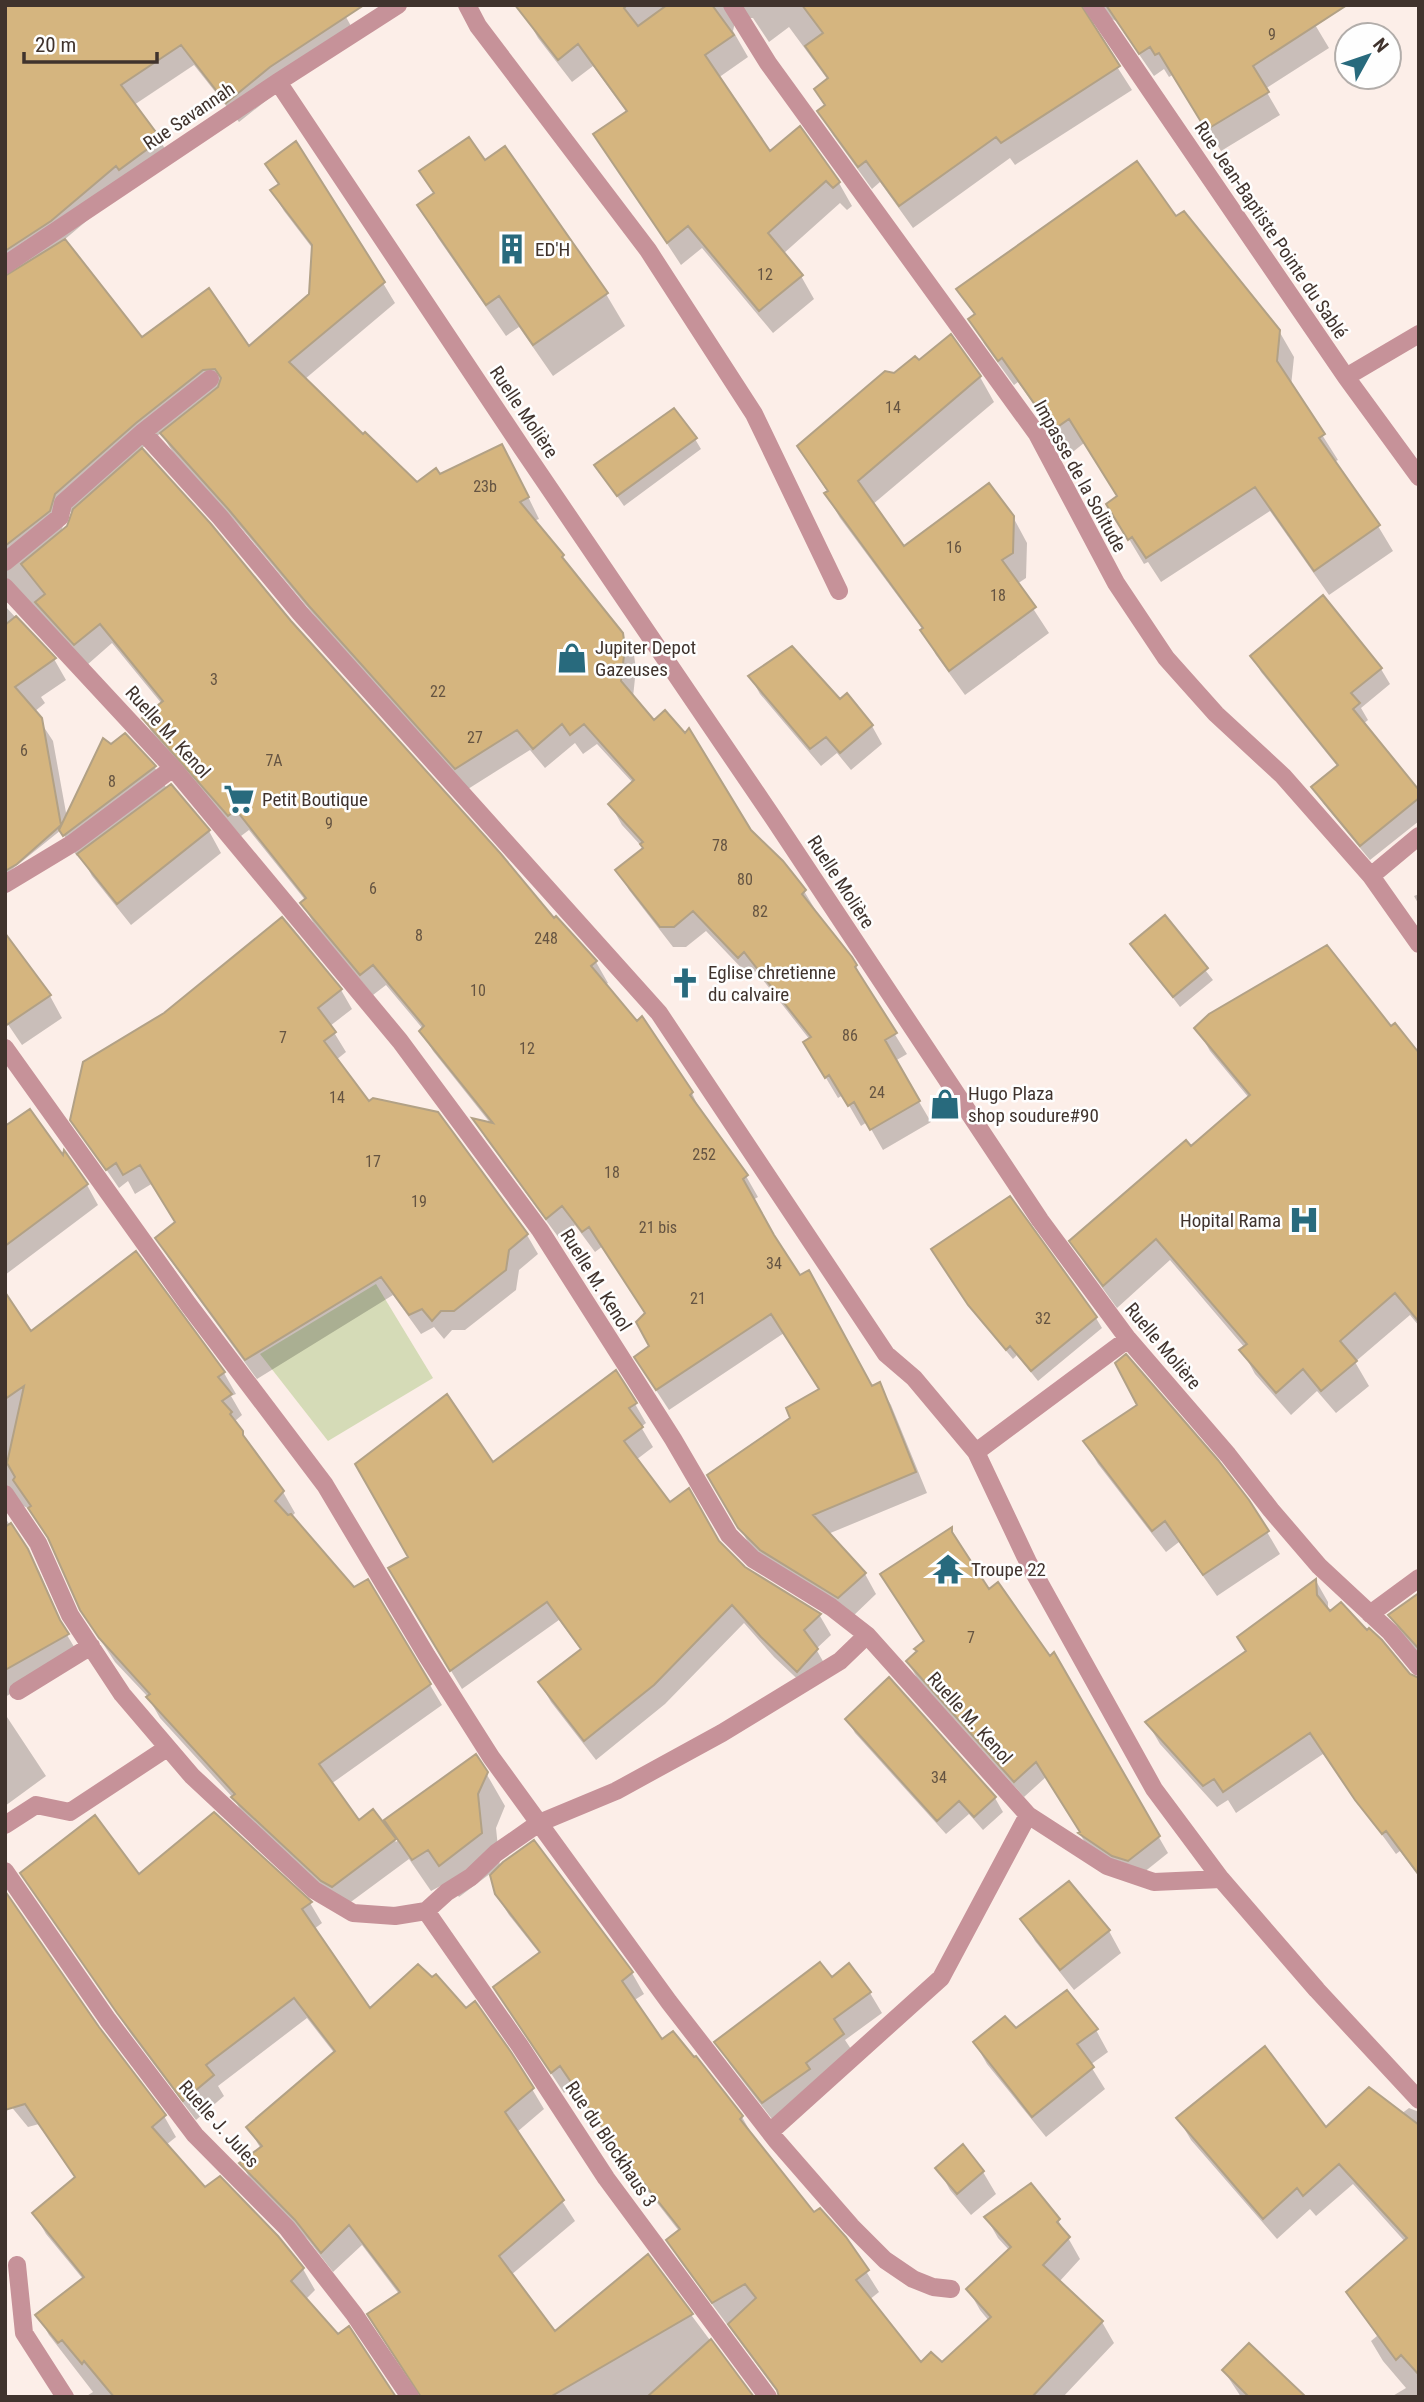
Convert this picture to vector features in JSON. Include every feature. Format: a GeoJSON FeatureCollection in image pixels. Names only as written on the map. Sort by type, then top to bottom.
{"type":"FeatureCollection","features":[{"type":"Feature","properties":{"kind":"street","name":"Rue Savannah"},"geometry":{"type":"LineString","coordinates":[[5,265],[398,5]]}},
{"type":"Feature","properties":{"kind":"street"},"geometry":{"type":"LineString","coordinates":[[467,5],[478,26],[648,250],[754,414],[839,591]]}},
{"type":"Feature","properties":{"kind":"street","name":"Impasse de la Solitude"},"geometry":{"type":"LineString","coordinates":[[732,5],[768,63],[1037,434],[1116,583],[1166,658],[1216,714],[1283,776],[1371,876],[1419,944]]}},
{"type":"Feature","properties":{"kind":"street","name":"Rue Jean-Baptiste Pointe du Sablé"},"geometry":{"type":"LineString","coordinates":[[1092,5],[1346,377],[1419,477]]}},
{"type":"Feature","properties":{"kind":"street","name":"Ruelle Molière"},"geometry":{"type":"LineString","coordinates":[[278,82],[514,437],[774,818],[1040,1220],[1128,1339],[1319,1566],[1390,1632],[1419,1667]]}},
{"type":"Feature","properties":{"kind":"street"},"geometry":{"type":"LineString","coordinates":[[1346,377],[1419,334]]}},
{"type":"Feature","properties":{"kind":"street"},"geometry":{"type":"LineString","coordinates":[[5,562],[60,517],[63,503],[143,432],[210,379]]}},
{"type":"Feature","properties":{"kind":"street"},"geometry":{"type":"LineString","coordinates":[[143,432],[220,517],[309,623],[659,1013],[886,1354],[914,1378],[976,1452],[1034,1573],[1154,1789],[1221,1879],[1317,1990],[1419,2100]]}},
{"type":"Feature","properties":{"kind":"street","name":"Ruelle M. Kenol"},"geometry":{"type":"LineString","coordinates":[[5,587],[173,768],[400,1041],[540,1230],[673,1439],[729,1535],[753,1559],[831,1607],[867,1635],[1028,1815],[1107,1866],[1154,1882],[1221,1879]]}},
{"type":"Feature","properties":{"kind":"street"},"geometry":{"type":"LineString","coordinates":[[6,883],[73,843],[173,768]]}},
{"type":"Feature","properties":{"kind":"street"},"geometry":{"type":"LineString","coordinates":[[1371,876],[1419,836]]}},
{"type":"Feature","properties":{"kind":"street"},"geometry":{"type":"LineString","coordinates":[[5,1048],[188,1304],[325,1485],[491,1757],[669,2001],[770,2132],[851,2226],[885,2260],[913,2279],[933,2287],[951,2289]]}},
{"type":"Feature","properties":{"kind":"street"},"geometry":{"type":"LineString","coordinates":[[976,1452],[1128,1339]]}},
{"type":"Feature","properties":{"kind":"street"},"geometry":{"type":"LineString","coordinates":[[5,1494],[38,1543],[70,1615],[122,1694],[192,1776],[314,1890],[353,1913],[395,1916],[426,1912],[447,1892],[471,1877],[496,1853],[539,1823],[616,1791],[722,1733],[840,1661],[867,1635]]}},
{"type":"Feature","properties":{"kind":"street"},"geometry":{"type":"LineString","coordinates":[[1370,1614],[1419,1578]]}},
{"type":"Feature","properties":{"kind":"street"},"geometry":{"type":"LineString","coordinates":[[18,1691],[90,1646]]}},
{"type":"Feature","properties":{"kind":"street"},"geometry":{"type":"LineString","coordinates":[[5,1825],[36,1805],[70,1812],[167,1748]]}},
{"type":"Feature","properties":{"kind":"street"},"geometry":{"type":"LineString","coordinates":[[770,2132],[941,1978],[1028,1815]]}},
{"type":"Feature","properties":{"kind":"street","name":"Ruelle J. Jules"},"geometry":{"type":"LineString","coordinates":[[5,1871],[108,2020],[195,2135],[287,2228],[354,2314],[410,2397]]}},
{"type":"Feature","properties":{"kind":"street","name":"Rue du Blockhaus 3"},"geometry":{"type":"LineString","coordinates":[[426,1912],[520,2046],[606,2178],[768,2397]]}},
{"type":"Feature","properties":{"kind":"street"},"geometry":{"type":"LineString","coordinates":[[17,2266],[24,2333],[65,2397]]}},
{"type":"Feature","properties":{"kind":"green space"},"geometry":{"type":"Polygon","coordinates":[[[376,1284],[433,1378],[328,1441],[260,1354],[376,1284]]]}},
{"type":"Feature","properties":{"kind":"building"},"geometry":{"type":"Polygon","coordinates":[[[5,5],[364,5],[270,67],[226,103],[181,45],[121,85],[161,139],[119,170],[116,166],[51,221],[5,251],[5,5]]]}},
{"type":"Feature","properties":{"kind":"building"},"geometry":{"type":"Polygon","coordinates":[[[515,5],[627,5],[624,8],[638,26],[667,5],[712,5],[734,35],[705,55],[770,151],[800,126],[840,182],[833,188],[826,181],[768,233],[803,275],[759,311],[688,226],[667,243],[593,134],[627,111],[578,44],[558,60],[515,5]]]}},
{"type":"Feature","properties":{"kind":"building"},"geometry":{"type":"Polygon","coordinates":[[[802,5],[1081,5],[1120,66],[1001,143],[996,137],[899,206],[866,161],[858,167],[817,111],[825,105],[814,89],[828,78],[805,46],[823,33],[802,5]]]}},
{"type":"Feature","properties":{"kind":"building"},"geometry":{"type":"Polygon","coordinates":[[[1106,5],[1347,5],[1253,66],[1269,92],[1206,130],[1159,53],[1155,55],[1150,47],[1139,54],[1106,5]]]}},
{"type":"Feature","properties":{"kind":"building","name":"ED'H"},"geometry":{"type":"Polygon","coordinates":[[[469,137],[485,160],[505,146],[608,293],[533,345],[499,296],[486,305],[417,205],[434,193],[419,171],[469,137]]]}},
{"type":"Feature","properties":{"kind":"building"},"geometry":{"type":"Polygon","coordinates":[[[296,141],[385,282],[289,362],[417,482],[436,468],[440,474],[502,444],[529,497],[520,502],[623,633],[625,647],[621,681],[654,720],[665,710],[685,733],[689,728],[751,830],[783,861],[806,890],[802,894],[852,957],[857,965],[855,967],[897,1033],[885,1040],[920,1101],[870,1130],[854,1102],[848,1106],[829,1075],[825,1078],[803,1042],[811,1037],[744,952],[738,958],[693,911],[674,927],[660,927],[615,870],[643,848],[640,844],[643,842],[608,804],[634,780],[584,724],[570,735],[562,724],[533,749],[517,730],[455,769],[309,606],[160,433],[218,387],[221,378],[215,369],[203,370],[136,423],[55,494],[50,511],[5,546],[5,276],[65,239],[142,337],[209,288],[249,346],[309,294],[312,245],[270,190],[279,184],[265,164],[296,141]]]}},
{"type":"Feature","properties":{"kind":"building"},"geometry":{"type":"Polygon","coordinates":[[[1137,161],[1176,216],[1184,211],[1280,330],[1277,361],[1325,434],[1319,438],[1380,525],[1314,571],[1255,487],[1146,558],[1132,537],[1128,540],[1106,504],[1117,496],[1069,419],[1053,430],[1002,358],[998,361],[968,319],[975,314],[956,289],[1137,161]]]}},
{"type":"Feature","properties":{"kind":"building"},"geometry":{"type":"Polygon","coordinates":[[[951,334],[981,376],[858,481],[904,546],[989,483],[1014,516],[1013,553],[1002,560],[1036,607],[949,671],[920,630],[923,628],[824,493],[828,491],[797,446],[885,371],[894,373],[915,356],[919,360],[951,334]]]}},
{"type":"Feature","properties":{"kind":"building"},"geometry":{"type":"Polygon","coordinates":[[[674,408],[697,438],[617,496],[594,465],[674,408]]]}},
{"type":"Feature","properties":{"kind":"building"},"geometry":{"type":"Polygon","coordinates":[[[142,448],[211,524],[291,621],[501,854],[554,918],[556,916],[597,961],[591,966],[637,1021],[642,1016],[693,1092],[690,1095],[748,1175],[743,1179],[800,1275],[809,1270],[872,1386],[880,1382],[916,1472],[813,1515],[866,1573],[838,1598],[760,1550],[738,1528],[707,1475],[790,1418],[786,1408],[819,1389],[771,1314],[656,1390],[634,1357],[649,1346],[636,1322],[645,1313],[589,1227],[582,1232],[562,1206],[546,1219],[472,1118],[493,1123],[419,1031],[424,1026],[373,965],[360,975],[300,903],[306,898],[236,810],[228,816],[142,718],[163,701],[100,624],[74,645],[35,602],[45,594],[21,564],[67,526],[73,509],[142,448]]]}},
{"type":"Feature","properties":{"kind":"building"},"geometry":{"type":"Polygon","coordinates":[[[1323,595],[1382,668],[1351,693],[1360,703],[1353,709],[1419,790],[1419,798],[1360,846],[1311,787],[1338,765],[1250,656],[1323,595]]]}},
{"type":"Feature","properties":{"kind":"building"},"geometry":{"type":"Polygon","coordinates":[[[16,616],[56,658],[15,687],[42,718],[61,825],[17,864],[5,871],[5,625],[16,616]]]}},
{"type":"Feature","properties":{"kind":"building"},"geometry":{"type":"Polygon","coordinates":[[[792,646],[840,699],[847,693],[873,725],[840,753],[826,737],[810,749],[748,676],[792,646]]]}},
{"type":"Feature","properties":{"kind":"building"},"geometry":{"type":"Polygon","coordinates":[[[125,733],[156,766],[63,836],[59,830],[103,738],[111,744],[125,733]]]}},
{"type":"Feature","properties":{"kind":"building"},"geometry":{"type":"Polygon","coordinates":[[[171,784],[210,830],[117,904],[77,854],[171,784]]]}},
{"type":"Feature","properties":{"kind":"building"},"geometry":{"type":"Polygon","coordinates":[[[1165,915],[1208,968],[1173,997],[1130,944],[1165,915]]]}},
{"type":"Feature","properties":{"kind":"building"},"geometry":{"type":"Polygon","coordinates":[[[282,917],[342,989],[318,1008],[336,1032],[324,1041],[369,1101],[373,1098],[438,1112],[528,1234],[509,1250],[506,1270],[454,1311],[441,1311],[432,1321],[422,1309],[409,1315],[381,1277],[245,1360],[155,1238],[175,1222],[140,1165],[123,1175],[116,1163],[106,1170],[70,1120],[83,1062],[164,1013],[282,917]]]}},
{"type":"Feature","properties":{"kind":"building"},"geometry":{"type":"Polygon","coordinates":[[[5,933],[51,995],[5,1026],[5,933]]]}},
{"type":"Feature","properties":{"kind":"building"},"geometry":{"type":"Polygon","coordinates":[[[1327,945],[1391,1026],[1395,1023],[1419,1053],[1419,1322],[1395,1293],[1340,1341],[1357,1361],[1321,1391],[1303,1369],[1276,1393],[1239,1350],[1247,1344],[1156,1239],[1103,1286],[1069,1241],[1186,1140],[1191,1146],[1250,1095],[1194,1028],[1209,1014],[1327,945]]]}},
{"type":"Feature","properties":{"kind":"building"},"geometry":{"type":"Polygon","coordinates":[[[30,1109],[88,1184],[5,1246],[5,1126],[30,1109]]]}},
{"type":"Feature","properties":{"kind":"building"},"geometry":{"type":"Polygon","coordinates":[[[1010,1196],[1097,1317],[1031,1371],[1010,1346],[1006,1350],[968,1305],[931,1249],[1010,1196]]]}},
{"type":"Feature","properties":{"kind":"building"},"geometry":{"type":"Polygon","coordinates":[[[136,1251],[225,1372],[218,1377],[232,1394],[222,1401],[284,1491],[275,1501],[288,1515],[291,1514],[354,1587],[368,1579],[431,1684],[319,1764],[359,1820],[373,1809],[396,1839],[332,1887],[321,1881],[231,1797],[235,1794],[146,1697],[150,1694],[99,1638],[80,1610],[48,1538],[28,1508],[31,1506],[13,1480],[15,1477],[7,1463],[24,1386],[5,1399],[5,1292],[31,1331],[136,1251]]]}},
{"type":"Feature","properties":{"kind":"building"},"geometry":{"type":"Polygon","coordinates":[[[1126,1354],[1218,1460],[1269,1531],[1203,1575],[1165,1521],[1152,1531],[1083,1441],[1137,1405],[1115,1363],[1126,1354]]]}},
{"type":"Feature","properties":{"kind":"building"},"geometry":{"type":"Polygon","coordinates":[[[616,1370],[637,1403],[629,1408],[643,1427],[624,1441],[670,1502],[689,1488],[719,1541],[745,1567],[821,1614],[804,1630],[818,1649],[797,1672],[732,1605],[654,1685],[584,1741],[538,1682],[581,1649],[547,1602],[450,1671],[388,1568],[408,1557],[355,1464],[447,1394],[493,1462],[616,1370]]]}},
{"type":"Feature","properties":{"kind":"building"},"geometry":{"type":"Polygon","coordinates":[[[11,1523],[28,1549],[69,1634],[5,1670],[5,1527],[11,1523]]]}},
{"type":"Feature","properties":{"kind":"building"},"geometry":{"type":"Polygon","coordinates":[[[952,1527],[952,1532],[989,1589],[998,1582],[1050,1656],[1054,1652],[1160,1836],[1128,1861],[1112,1856],[1078,1833],[1080,1832],[1036,1762],[1014,1782],[906,1661],[924,1641],[880,1574],[952,1527]]]}},
{"type":"Feature","properties":{"kind":"building"},"geometry":{"type":"Polygon","coordinates":[[[1316,1579],[1317,1595],[1330,1611],[1341,1602],[1367,1630],[1369,1628],[1382,1640],[1410,1674],[1419,1678],[1419,1875],[1386,1831],[1382,1834],[1355,1800],[1310,1733],[1223,1792],[1214,1779],[1203,1786],[1145,1722],[1246,1651],[1237,1637],[1316,1579]]]}},
{"type":"Feature","properties":{"kind":"building"},"geometry":{"type":"Polygon","coordinates":[[[1419,1593],[1419,1649],[1388,1615],[1419,1593]]]}},
{"type":"Feature","properties":{"kind":"building"},"geometry":{"type":"Polygon","coordinates":[[[889,1677],[996,1797],[974,1817],[959,1801],[937,1821],[845,1719],[889,1677]]]}},
{"type":"Feature","properties":{"kind":"building"},"geometry":{"type":"Polygon","coordinates":[[[476,1754],[488,1772],[478,1794],[482,1833],[439,1866],[428,1850],[412,1860],[384,1820],[476,1754]]]}},
{"type":"Feature","properties":{"kind":"building"},"geometry":{"type":"Polygon","coordinates":[[[214,1812],[312,1902],[302,1909],[370,2008],[418,1964],[432,1977],[436,1974],[466,2008],[475,2001],[511,2052],[534,2088],[505,2112],[564,2200],[499,2256],[555,2331],[648,2254],[693,2314],[550,2397],[421,2397],[367,2314],[400,2292],[349,2225],[321,2253],[295,2220],[239,2163],[262,2146],[246,2127],[335,2051],[294,1998],[206,2065],[214,2075],[183,2101],[117,2013],[20,1873],[95,1815],[139,1874],[214,1812]]]}},
{"type":"Feature","properties":{"kind":"building"},"geometry":{"type":"Polygon","coordinates":[[[534,1840],[633,1972],[622,1981],[662,2039],[673,2031],[743,2116],[740,2119],[814,2212],[820,2208],[846,2237],[869,2270],[856,2280],[921,2362],[931,2352],[942,2362],[991,2317],[966,2289],[1011,2247],[984,2217],[1031,2183],[1060,2219],[1057,2222],[1070,2237],[1043,2265],[1103,2321],[1032,2397],[779,2397],[777,2390],[728,2324],[756,2298],[745,2284],[712,2303],[666,2240],[680,2229],[616,2148],[560,2066],[551,2073],[493,1987],[540,1952],[495,1894],[490,1875],[534,1840]]]}},
{"type":"Feature","properties":{"kind":"building"},"geometry":{"type":"Polygon","coordinates":[[[1069,1881],[1110,1930],[1060,1970],[1020,1919],[1069,1881]]]}},
{"type":"Feature","properties":{"kind":"building"},"geometry":{"type":"Polygon","coordinates":[[[5,1891],[99,2027],[166,2115],[152,2127],[205,2187],[220,2176],[278,2236],[304,2268],[291,2281],[338,2334],[349,2326],[396,2397],[114,2397],[84,2361],[82,2364],[62,2340],[58,2343],[35,2315],[84,2277],[32,2213],[75,2177],[25,2104],[5,2110],[5,1891]]]}},
{"type":"Feature","properties":{"kind":"building"},"geometry":{"type":"Polygon","coordinates":[[[820,1962],[832,1977],[849,1963],[871,1992],[834,2019],[844,2034],[806,2063],[810,2069],[762,2103],[714,2042],[820,1962]]]}},
{"type":"Feature","properties":{"kind":"building"},"geometry":{"type":"Polygon","coordinates":[[[1067,1990],[1098,2029],[1077,2044],[1094,2067],[1032,2117],[973,2042],[1005,2016],[1016,2028],[1067,1990]]]}},
{"type":"Feature","properties":{"kind":"building"},"geometry":{"type":"Polygon","coordinates":[[[1265,2046],[1326,2127],[1369,2087],[1419,2125],[1419,2375],[1401,2355],[1396,2360],[1346,2292],[1407,2238],[1339,2164],[1303,2196],[1297,2188],[1263,2219],[1176,2118],[1265,2046]]]}},
{"type":"Feature","properties":{"kind":"building"},"geometry":{"type":"Polygon","coordinates":[[[963,2144],[984,2171],[957,2194],[935,2168],[963,2144]]]}},
{"type":"Feature","properties":{"kind":"building"},"geometry":{"type":"Polygon","coordinates":[[[711,2339],[754,2397],[647,2397],[711,2339]]]}},
{"type":"Feature","properties":{"kind":"building"},"geometry":{"type":"Polygon","coordinates":[[[1249,2343],[1306,2397],[1249,2397],[1222,2370],[1249,2343]]]}},
{"type":"Feature","properties":{"kind":"place","name":"ED'H"},"geometry":{"type":"Point","coordinates":[512,249]}},
{"type":"Feature","properties":{"kind":"place","name":"Jupiter Depot Gazeuses"},"geometry":{"type":"Point","coordinates":[572,658]}},
{"type":"Feature","properties":{"kind":"place","name":"Petit Boutique"},"geometry":{"type":"Point","coordinates":[239,799]}},
{"type":"Feature","properties":{"kind":"place","name":"Eglise chretienne du calvaire"},"geometry":{"type":"Point","coordinates":[685,983]}},
{"type":"Feature","properties":{"kind":"place","name":"Hugo Plaza shop soudure#90"},"geometry":{"type":"Point","coordinates":[945,1104]}},
{"type":"Feature","properties":{"kind":"place","name":"Hopital Rama"},"geometry":{"type":"Point","coordinates":[1304,1220]}},
{"type":"Feature","properties":{"kind":"place","name":"Troupe 22"},"geometry":{"type":"Point","coordinates":[948,1569]}}]}
